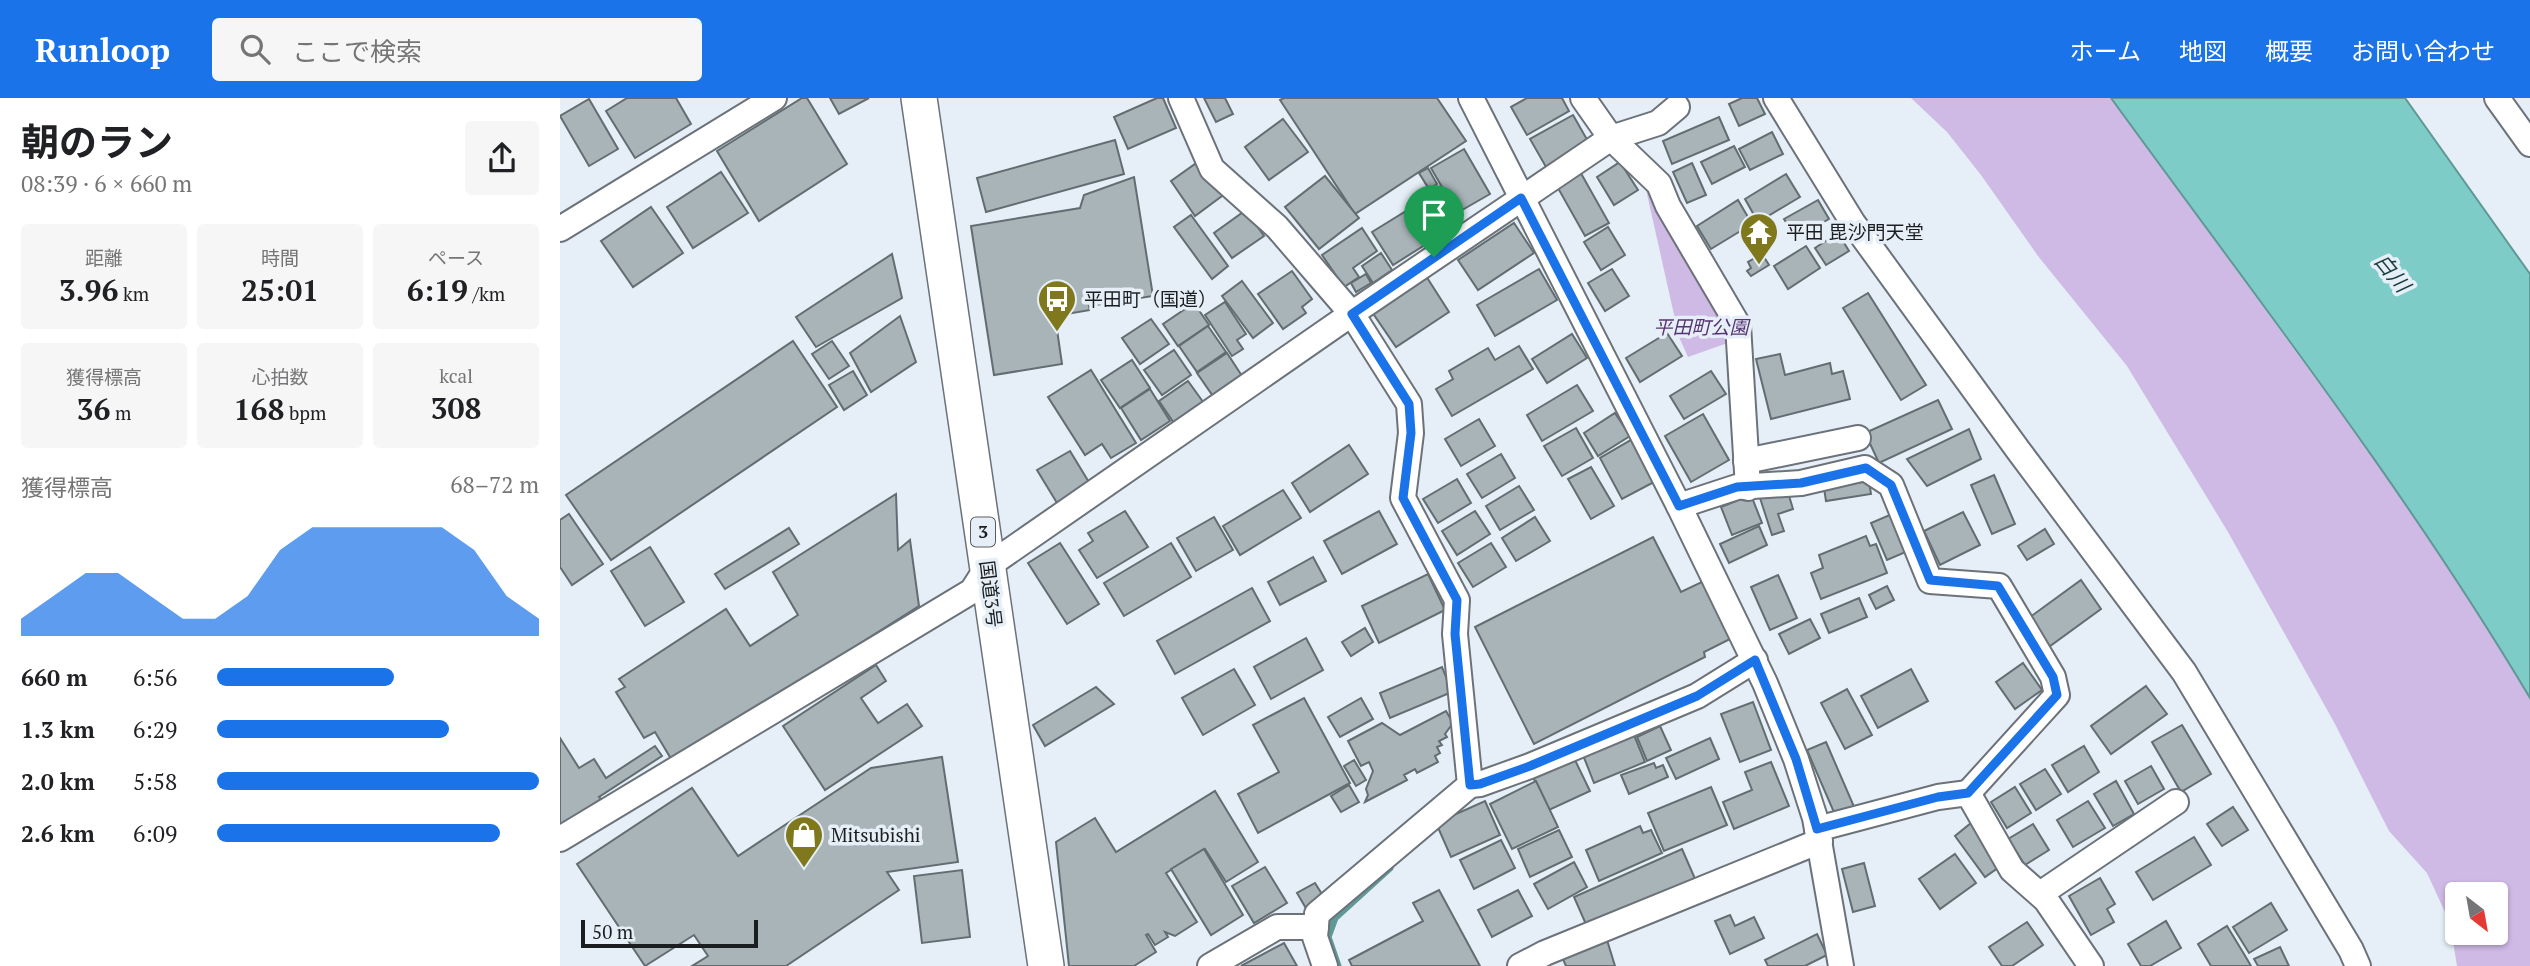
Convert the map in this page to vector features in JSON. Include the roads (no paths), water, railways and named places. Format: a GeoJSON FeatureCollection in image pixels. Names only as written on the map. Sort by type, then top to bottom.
{"type":"FeatureCollection","features":[{"type":"Feature","properties":{"kind":"highway","name":"国道3号"},"geometry":{"type":"LineString","coordinates":[[899,98],[1046,966]]}},
{"type":"Feature","properties":{"kind":"highway","name":"国道3号"},"geometry":{"type":"LineString","coordinates":[[919,98],[980,578],[1024,966]]}},
{"type":"Feature","properties":{"kind":"street"},"geometry":{"type":"LineString","coordinates":[[560,229],[774,98]]}},
{"type":"Feature","properties":{"kind":"street"},"geometry":{"type":"LineString","coordinates":[[1181,98],[1212,169],[1277,227],[1352,314],[1409,404],[1411,433],[1403,498],[1457,600],[1455,634],[1470,785]]}},
{"type":"Feature","properties":{"kind":"street"},"geometry":{"type":"LineString","coordinates":[[1583,98],[1611,138],[1659,184],[1668,206],[1738,326],[1748,488]]}},
{"type":"Feature","properties":{"kind":"street"},"geometry":{"type":"LineString","coordinates":[[1776,98],[1853,223],[2018,450],[2185,672],[2358,966]]}},
{"type":"Feature","properties":{"kind":"street"},"geometry":{"type":"LineString","coordinates":[[2497,98],[2530,144]]}},
{"type":"Feature","properties":{"kind":"street"},"geometry":{"type":"LineString","coordinates":[[1473,99],[1755,660],[1796,759],[1819,835],[1841,966]]}},
{"type":"Feature","properties":{"kind":"street"},"geometry":{"type":"LineString","coordinates":[[560,839],[980,578],[1352,314],[1521,198],[1611,138],[1658,123],[1677,107]]}},
{"type":"Feature","properties":{"kind":"street"},"geometry":{"type":"LineString","coordinates":[[1746,461],[1858,438]]}},
{"type":"Feature","properties":{"kind":"street"},"geometry":{"type":"LineString","coordinates":[[1520,966],[1819,835],[1938,797],[1968,793],[2057,695],[2053,677],[1998,586],[1930,580],[1891,485],[1866,468],[1801,483],[1737,487],[1679,506]]}},
{"type":"Feature","properties":{"kind":"street"},"geometry":{"type":"LineString","coordinates":[[1325,966],[1315,937],[1317,914],[1470,785],[1530,766],[1697,696],[1755,660]]}},
{"type":"Feature","properties":{"kind":"street"},"geometry":{"type":"LineString","coordinates":[[1968,793],[2012,870],[2040,894],[2091,966]]}},
{"type":"Feature","properties":{"kind":"street"},"geometry":{"type":"LineString","coordinates":[[2040,894],[2176,802]]}},
{"type":"Feature","properties":{"kind":"street"},"geometry":{"type":"LineString","coordinates":[[1210,966],[1277,926],[1316,927]]}},
{"type":"Feature","properties":{"kind":"water","name":"白川"},"geometry":{"type":"Polygon","coordinates":[[[2111,98],[2405,98],[2530,274],[2530,698],[2432,543],[2380,468],[2111,98]]]}},
{"type":"Feature","properties":{"kind":"waterway"},"geometry":{"type":"LineString","coordinates":[[1338,966],[1328,937],[1335,918],[1390,868]]}},
{"type":"Feature","properties":{"kind":"place","name":"平田 毘沙門天堂"},"geometry":{"type":"Point","coordinates":[1759,266]}},
{"type":"Feature","properties":{"kind":"place","name":"平田町（国道）"},"geometry":{"type":"Point","coordinates":[1057,333]}},
{"type":"Feature","properties":{"kind":"place","name":"Mitsubishi"},"geometry":{"type":"Point","coordinates":[804,869]}},
{"type":"Feature","properties":{"kind":"park label","name":"平田町公園"},"geometry":{"type":"Point","coordinates":[1701,327]}}]}
